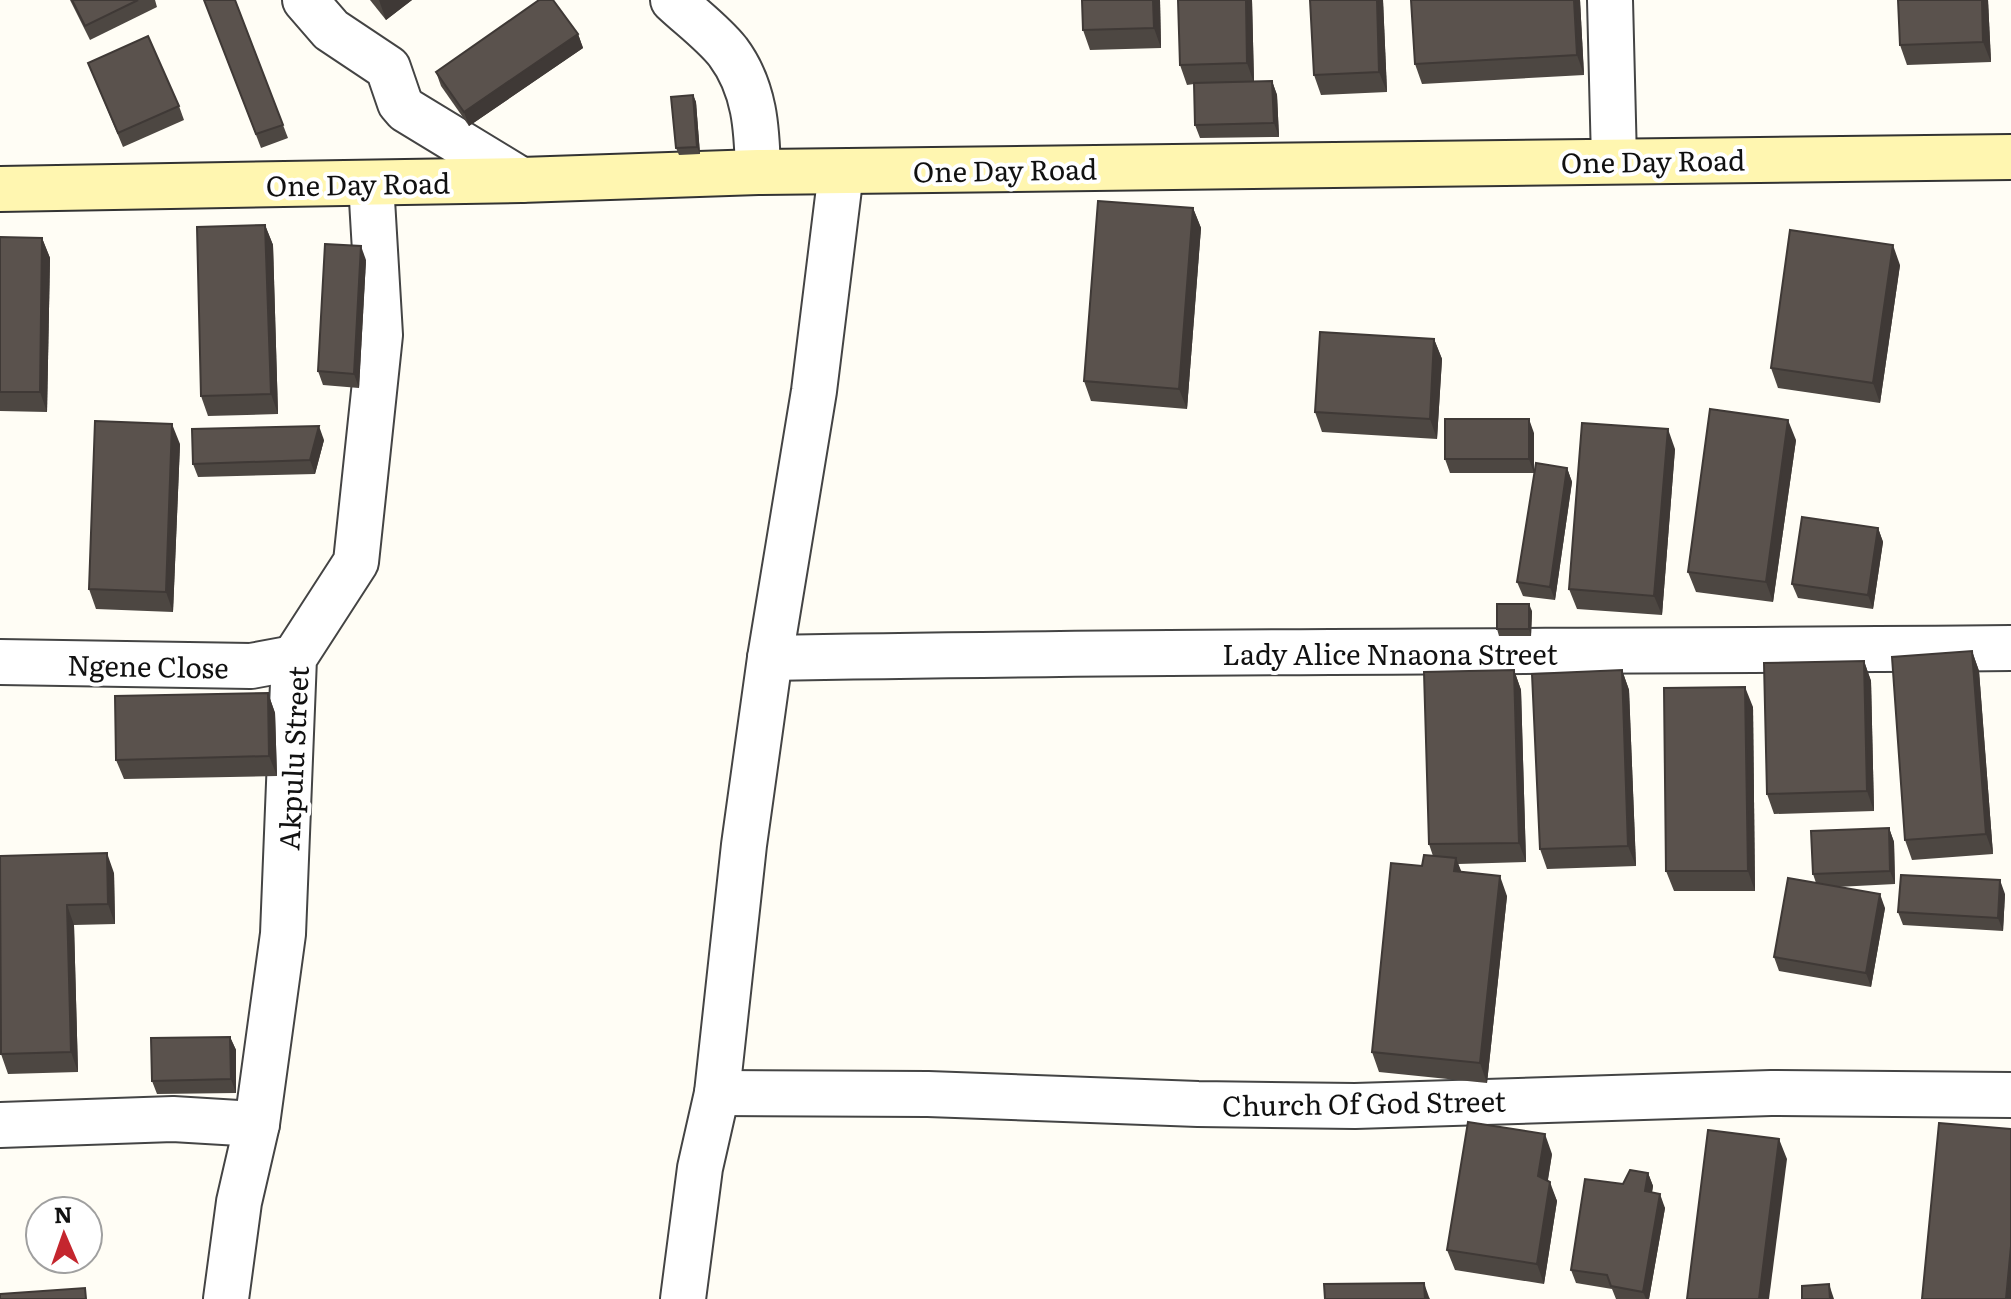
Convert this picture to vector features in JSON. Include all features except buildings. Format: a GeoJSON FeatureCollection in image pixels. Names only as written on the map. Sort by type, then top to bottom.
{"type":"FeatureCollection","features":[{"type":"Feature","properties":{"kind":"main road","name":"One Day Road"},"geometry":{"type":"LineString","coordinates":[[0,189],[521,180],[758,172],[2011,157]]}},
{"type":"Feature","properties":{"kind":"street"},"geometry":{"type":"LineString","coordinates":[[305,0],[331,30],[388,68],[400,103],[406,110],[521,180]]}},
{"type":"Feature","properties":{"kind":"street"},"geometry":{"type":"LineString","coordinates":[[673,0],[727,50],[745,80],[753,109],[758,172]]}},
{"type":"Feature","properties":{"kind":"street"},"geometry":{"type":"LineString","coordinates":[[1610,0],[1614,160]]}},
{"type":"Feature","properties":{"kind":"street"},"geometry":{"type":"LineString","coordinates":[[683,1299],[700,1168],[717,1093],[744,845],[770,658],[814,391],[841,172]]}},
{"type":"Feature","properties":{"kind":"street","name":"Akpulu Street"},"geometry":{"type":"LineString","coordinates":[[226,1299],[239,1202],[257,1124],[283,934],[294,658],[356,562],[380,335],[371,183]]}},
{"type":"Feature","properties":{"kind":"street","name":"Lady Alice Nnaona Street"},"geometry":{"type":"LineString","coordinates":[[770,658],[2011,648]]}},
{"type":"Feature","properties":{"kind":"street","name":"Ngene Close"},"geometry":{"type":"LineString","coordinates":[[0,662],[251,666],[294,658]]}},
{"type":"Feature","properties":{"kind":"street","name":"Church Of God Street"},"geometry":{"type":"LineString","coordinates":[[717,1093],[928,1094],[1198,1104],[1355,1106],[1771,1093],[2011,1095]]}},
{"type":"Feature","properties":{"kind":"street"},"geometry":{"type":"LineString","coordinates":[[0,1125],[173,1119],[257,1124]]}}]}
